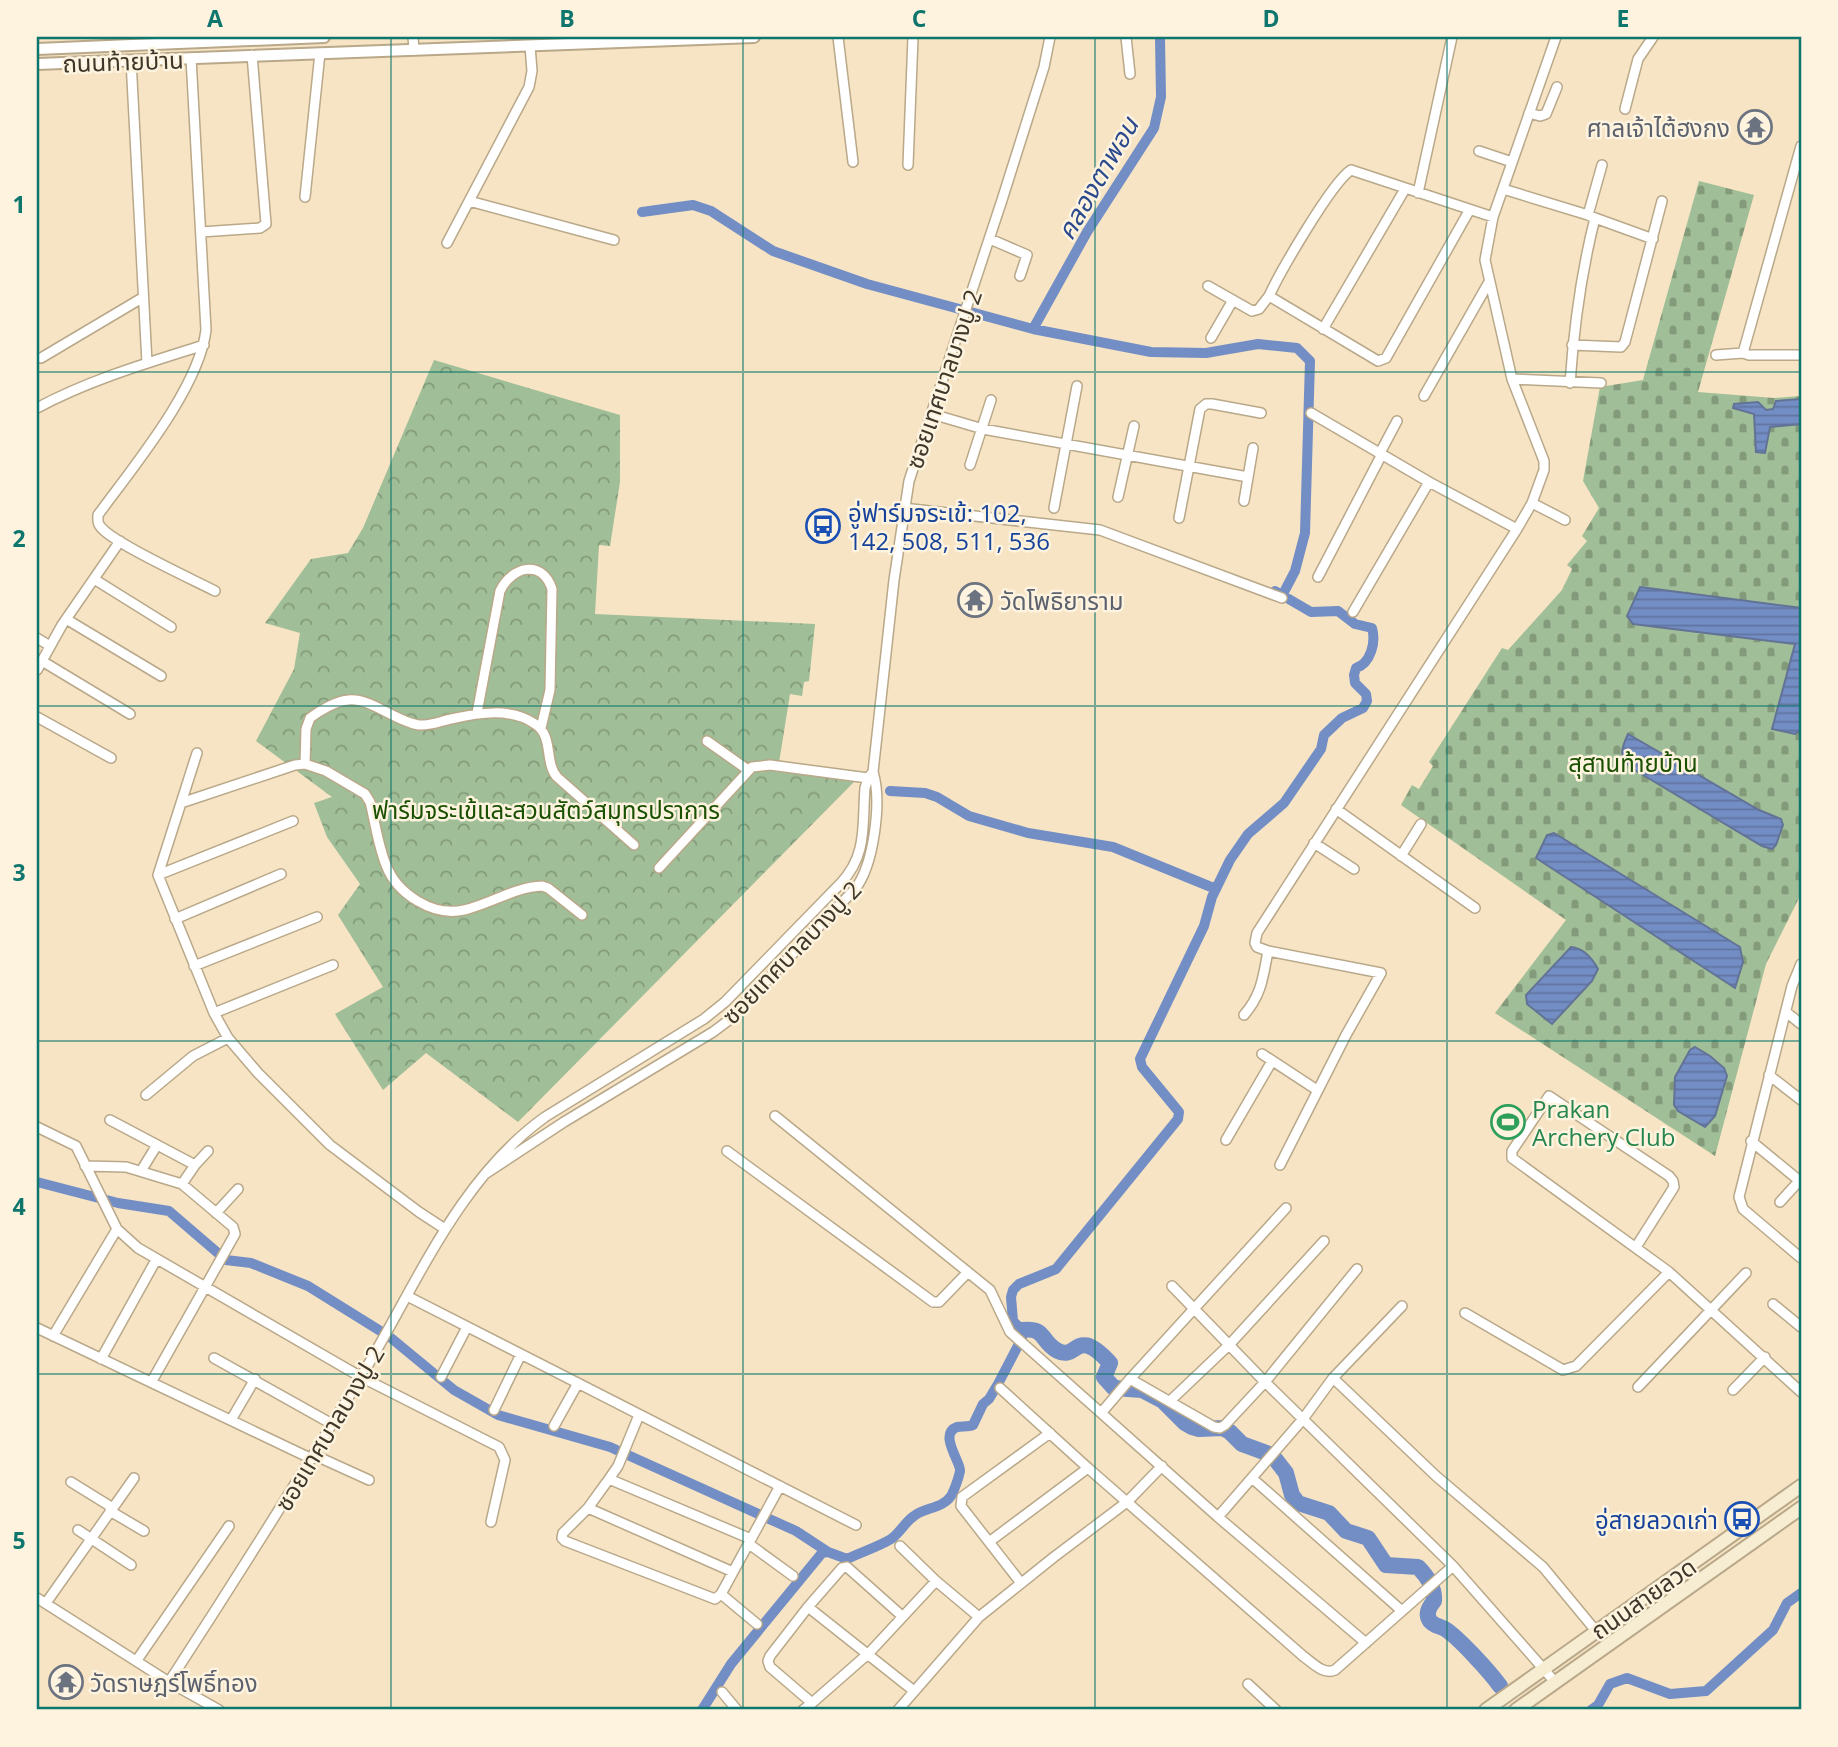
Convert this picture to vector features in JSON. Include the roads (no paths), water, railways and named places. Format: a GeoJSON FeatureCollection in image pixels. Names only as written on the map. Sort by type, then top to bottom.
{"type":"FeatureCollection","features":[{"type":"Feature","properties":{"kind":"main road","name":"ถนนสายลวด"},"geometry":{"type":"LineString","coordinates":[[1486,1710],[1801,1486]]}},
{"type":"Feature","properties":{"kind":"main road","name":"ถนนสายลวด"},"geometry":{"type":"LineString","coordinates":[[1516,1710],[1801,1508]]}},
{"type":"Feature","properties":{"kind":"street","name":"ถนนท้ายบ้าน"},"geometry":{"type":"LineString","coordinates":[[37,49],[324,37]]}},
{"type":"Feature","properties":{"kind":"street"},"geometry":{"type":"LineString","coordinates":[[413,37],[414,50]]}},
{"type":"Feature","properties":{"kind":"street","name":"ถนนท้ายบ้าน"},"geometry":{"type":"LineString","coordinates":[[37,64],[530,46],[594,40],[754,37]]}},
{"type":"Feature","properties":{"kind":"street"},"geometry":{"type":"LineString","coordinates":[[838,37],[853,162]]}},
{"type":"Feature","properties":{"kind":"street"},"geometry":{"type":"LineString","coordinates":[[908,164],[913,37]]}},
{"type":"Feature","properties":{"kind":"street","name":"ซอยเทศบาลบางปู 2"},"geometry":{"type":"LineString","coordinates":[[169,1682],[313,1457],[445,1229],[509,1145],[545,1117],[704,1019],[725,1002],[850,873],[859,856],[903,508],[914,463],[970,300],[1044,67],[1050,37]]}},
{"type":"Feature","properties":{"kind":"street"},"geometry":{"type":"LineString","coordinates":[[1126,37],[1130,74]]}},
{"type":"Feature","properties":{"kind":"street"},"geometry":{"type":"LineString","coordinates":[[1418,193],[1452,37]]}},
{"type":"Feature","properties":{"kind":"street"},"geometry":{"type":"LineString","coordinates":[[1280,1165],[1317,1090],[1381,973],[1268,951],[1257,947],[1256,933],[1517,529],[1532,503],[1544,470],[1544,461],[1512,379],[1485,260],[1493,217],[1556,37]]}},
{"type":"Feature","properties":{"kind":"street"},"geometry":{"type":"LineString","coordinates":[[1625,109],[1638,59],[1653,37]]}},
{"type":"Feature","properties":{"kind":"street"},"geometry":{"type":"LineString","coordinates":[[447,243],[529,87],[532,71],[530,46]]}},
{"type":"Feature","properties":{"kind":"street"},"geometry":{"type":"LineString","coordinates":[[305,197],[320,52]]}},
{"type":"Feature","properties":{"kind":"street"},"geometry":{"type":"LineString","coordinates":[[201,232],[260,228],[266,224],[252,55]]}},
{"type":"Feature","properties":{"kind":"street"},"geometry":{"type":"LineString","coordinates":[[191,58],[206,330],[204,345],[198,365],[174,406],[98,515],[99,526],[120,541],[215,591]]}},
{"type":"Feature","properties":{"kind":"street"},"geometry":{"type":"LineString","coordinates":[[131,60],[147,363]]}},
{"type":"Feature","properties":{"kind":"street"},"geometry":{"type":"LineString","coordinates":[[1529,113],[1539,116],[1546,114],[1557,87]]}},
{"type":"Feature","properties":{"kind":"street"},"geometry":{"type":"LineString","coordinates":[[1743,353],[1801,146]]}},
{"type":"Feature","properties":{"kind":"street"},"geometry":{"type":"LineString","coordinates":[[1479,151],[1512,162]]}},
{"type":"Feature","properties":{"kind":"street"},"geometry":{"type":"LineString","coordinates":[[1570,383],[1572,345],[1584,262],[1602,165]]}},
{"type":"Feature","properties":{"kind":"street"},"geometry":{"type":"LineString","coordinates":[[1209,286],[1255,311],[1269,296],[1319,211],[1351,170],[1493,217]]}},
{"type":"Feature","properties":{"kind":"street"},"geometry":{"type":"LineString","coordinates":[[1323,329],[1405,189]]}},
{"type":"Feature","properties":{"kind":"street"},"geometry":{"type":"LineString","coordinates":[[1503,189],[1653,239]]}},
{"type":"Feature","properties":{"kind":"street"},"geometry":{"type":"LineString","coordinates":[[469,201],[614,240]]}},
{"type":"Feature","properties":{"kind":"street"},"geometry":{"type":"LineString","coordinates":[[1572,345],[1621,347],[1625,342],[1662,201]]}},
{"type":"Feature","properties":{"kind":"street"},"geometry":{"type":"LineString","coordinates":[[1269,296],[1378,361],[1387,358],[1469,211]]}},
{"type":"Feature","properties":{"kind":"street"},"geometry":{"type":"LineString","coordinates":[[990,239],[1027,255],[1020,276]]}},
{"type":"Feature","properties":{"kind":"street"},"geometry":{"type":"LineString","coordinates":[[1424,396],[1489,282]]}},
{"type":"Feature","properties":{"kind":"street"},"geometry":{"type":"LineString","coordinates":[[41,358],[142,298]]}},
{"type":"Feature","properties":{"kind":"street"},"geometry":{"type":"LineString","coordinates":[[1211,338],[1233,300]]}},
{"type":"Feature","properties":{"kind":"street"},"geometry":{"type":"LineString","coordinates":[[37,408],[62,394],[204,345]]}},
{"type":"Feature","properties":{"kind":"street"},"geometry":{"type":"LineString","coordinates":[[1716,355],[1801,355]]}},
{"type":"Feature","properties":{"kind":"street"},"geometry":{"type":"LineString","coordinates":[[1512,379],[1601,383]]}},
{"type":"Feature","properties":{"kind":"street"},"geometry":{"type":"LineString","coordinates":[[1054,508],[1077,386]]}},
{"type":"Feature","properties":{"kind":"street"},"geometry":{"type":"LineString","coordinates":[[970,465],[991,400]]}},
{"type":"Feature","properties":{"kind":"street"},"geometry":{"type":"LineString","coordinates":[[1179,518],[1200,409],[1206,404],[1261,413]]}},
{"type":"Feature","properties":{"kind":"street"},"geometry":{"type":"LineString","coordinates":[[1311,413],[1429,482],[1517,529]]}},
{"type":"Feature","properties":{"kind":"street"},"geometry":{"type":"LineString","coordinates":[[932,414],[983,429],[1248,477]]}},
{"type":"Feature","properties":{"kind":"street"},"geometry":{"type":"LineString","coordinates":[[1318,577],[1397,421]]}},
{"type":"Feature","properties":{"kind":"street"},"geometry":{"type":"LineString","coordinates":[[1118,498],[1134,426]]}},
{"type":"Feature","properties":{"kind":"street"},"geometry":{"type":"LineString","coordinates":[[1244,501],[1253,448]]}},
{"type":"Feature","properties":{"kind":"street"},"geometry":{"type":"LineString","coordinates":[[1353,611],[1429,482]]}},
{"type":"Feature","properties":{"kind":"street"},"geometry":{"type":"LineString","coordinates":[[1532,503],[1565,520]]}},
{"type":"Feature","properties":{"kind":"street"},"geometry":{"type":"LineString","coordinates":[[903,508],[1100,530],[1282,598]]}},
{"type":"Feature","properties":{"kind":"street"},"geometry":{"type":"LineString","coordinates":[[37,670],[66,619],[120,541]]}},
{"type":"Feature","properties":{"kind":"street"},"geometry":{"type":"LineString","coordinates":[[477,713],[500,591],[512,575],[532,569],[544,573],[552,589],[550,690],[541,728]]}},
{"type":"Feature","properties":{"kind":"street"},"geometry":{"type":"LineString","coordinates":[[94,579],[171,627]]}},
{"type":"Feature","properties":{"kind":"street"},"geometry":{"type":"LineString","coordinates":[[66,619],[161,676]]}},
{"type":"Feature","properties":{"kind":"street"},"geometry":{"type":"LineString","coordinates":[[37,638],[50,646]]}},
{"type":"Feature","properties":{"kind":"street"},"geometry":{"type":"LineString","coordinates":[[42,661],[130,714]]}},
{"type":"Feature","properties":{"kind":"street"},"geometry":{"type":"LineString","coordinates":[[305,764],[306,729],[310,719],[345,700],[361,702],[409,723],[421,725],[477,713],[520,717],[541,728],[547,738],[553,773],[634,845]]}},
{"type":"Feature","properties":{"kind":"street"},"geometry":{"type":"LineString","coordinates":[[37,717],[111,758]]}},
{"type":"Feature","properties":{"kind":"street"},"geometry":{"type":"LineString","coordinates":[[707,741],[748,770]]}},
{"type":"Feature","properties":{"kind":"street"},"geometry":{"type":"LineString","coordinates":[[197,753],[158,875],[214,1013],[228,1038],[258,1073],[330,1145],[445,1229]]}},
{"type":"Feature","properties":{"kind":"street"},"geometry":{"type":"LineString","coordinates":[[181,803],[305,764],[326,771],[365,794],[370,802],[386,866],[396,882],[422,904],[450,912],[464,910],[542,886],[582,915]]}},
{"type":"Feature","properties":{"kind":"street"},"geometry":{"type":"LineString","coordinates":[[659,868],[752,767],[770,765],[870,775]]}},
{"type":"Feature","properties":{"kind":"street","name":"ซอยเทศบาลบางปู 2"},"geometry":{"type":"LineString","coordinates":[[485,1174],[564,1122],[713,1032],[744,1006],[772,977],[855,889],[866,873],[872,852],[876,807],[876,782],[870,775]]}},
{"type":"Feature","properties":{"kind":"street"},"geometry":{"type":"LineString","coordinates":[[1336,808],[1475,908]]}},
{"type":"Feature","properties":{"kind":"street"},"geometry":{"type":"LineString","coordinates":[[158,875],[293,821]]}},
{"type":"Feature","properties":{"kind":"street"},"geometry":{"type":"LineString","coordinates":[[1401,856],[1421,824]]}},
{"type":"Feature","properties":{"kind":"street"},"geometry":{"type":"LineString","coordinates":[[1314,843],[1354,869]]}},
{"type":"Feature","properties":{"kind":"street"},"geometry":{"type":"LineString","coordinates":[[175,919],[281,874]]}},
{"type":"Feature","properties":{"kind":"street"},"geometry":{"type":"LineString","coordinates":[[194,966],[317,917]]}},
{"type":"Feature","properties":{"kind":"street"},"geometry":{"type":"LineString","coordinates":[[1244,1015],[1260,992],[1268,951]]}},
{"type":"Feature","properties":{"kind":"street"},"geometry":{"type":"LineString","coordinates":[[1801,964],[1751,1141],[1739,1197],[1743,1209],[1801,1258]]}},
{"type":"Feature","properties":{"kind":"street"},"geometry":{"type":"LineString","coordinates":[[214,1013],[333,965]]}},
{"type":"Feature","properties":{"kind":"street"},"geometry":{"type":"LineString","coordinates":[[1786,1012],[1801,1024]]}},
{"type":"Feature","properties":{"kind":"street"},"geometry":{"type":"LineString","coordinates":[[146,1095],[193,1056],[228,1038]]}},
{"type":"Feature","properties":{"kind":"street"},"geometry":{"type":"LineString","coordinates":[[1262,1054],[1317,1090]]}},
{"type":"Feature","properties":{"kind":"street"},"geometry":{"type":"LineString","coordinates":[[1226,1140],[1272,1061]]}},
{"type":"Feature","properties":{"kind":"street"},"geometry":{"type":"LineString","coordinates":[[1769,1075],[1801,1100]]}},
{"type":"Feature","properties":{"kind":"street"},"geometry":{"type":"LineString","coordinates":[[1636,1247],[1674,1187],[1673,1181],[1670,1176],[1549,1096],[1512,1151],[1512,1158],[1669,1272],[1801,1387]]}},
{"type":"Feature","properties":{"kind":"street"},"geometry":{"type":"LineString","coordinates":[[775,1116],[994,1293],[1010,1332],[1218,1517],[1366,1643]]}},
{"type":"Feature","properties":{"kind":"street"},"geometry":{"type":"LineString","coordinates":[[110,1120],[195,1165]]}},
{"type":"Feature","properties":{"kind":"street"},"geometry":{"type":"LineString","coordinates":[[37,1127],[76,1146],[117,1229],[156,1260],[361,1377],[499,1447],[504,1452],[505,1460],[491,1522]]}},
{"type":"Feature","properties":{"kind":"street"},"geometry":{"type":"LineString","coordinates":[[1751,1141],[1800,1181],[1780,1202]]}},
{"type":"Feature","properties":{"kind":"street"},"geometry":{"type":"LineString","coordinates":[[141,1171],[157,1145]]}},
{"type":"Feature","properties":{"kind":"street"},"geometry":{"type":"LineString","coordinates":[[182,1184],[208,1151]]}},
{"type":"Feature","properties":{"kind":"street"},"geometry":{"type":"LineString","coordinates":[[727,1151],[933,1302],[940,1302],[968,1272]]}},
{"type":"Feature","properties":{"kind":"street"},"geometry":{"type":"LineString","coordinates":[[85,1166],[126,1167],[182,1184],[233,1227],[235,1234],[222,1259],[152,1381]]}},
{"type":"Feature","properties":{"kind":"street"},"geometry":{"type":"LineString","coordinates":[[216,1213],[238,1188]]}},
{"type":"Feature","properties":{"kind":"street"},"geometry":{"type":"LineString","coordinates":[[1102,1412],[1286,1208]]}},
{"type":"Feature","properties":{"kind":"street"},"geometry":{"type":"LineString","coordinates":[[53,1336],[117,1229]]}},
{"type":"Feature","properties":{"kind":"street"},"geometry":{"type":"LineString","coordinates":[[1170,1401],[1230,1344],[1324,1241]]}},
{"type":"Feature","properties":{"kind":"street"},"geometry":{"type":"LineString","coordinates":[[102,1359],[156,1260]]}},
{"type":"Feature","properties":{"kind":"street"},"geometry":{"type":"LineString","coordinates":[[1130,1379],[1220,1428],[1226,1425],[1265,1382],[1357,1269]]}},
{"type":"Feature","properties":{"kind":"street"},"geometry":{"type":"LineString","coordinates":[[1465,1313],[1563,1370],[1570,1370],[1669,1272]]}},
{"type":"Feature","properties":{"kind":"street"},"geometry":{"type":"LineString","coordinates":[[1638,1387],[1746,1273]]}},
{"type":"Feature","properties":{"kind":"street"},"geometry":{"type":"LineString","coordinates":[[1172,1286],[1265,1382],[1453,1566],[1555,1682]]}},
{"type":"Feature","properties":{"kind":"street"},"geometry":{"type":"LineString","coordinates":[[407,1296],[856,1525]]}},
{"type":"Feature","properties":{"kind":"street"},"geometry":{"type":"LineString","coordinates":[[1773,1304],[1801,1327]]}},
{"type":"Feature","properties":{"kind":"street"},"geometry":{"type":"LineString","coordinates":[[1218,1517],[1303,1419],[1333,1378],[1402,1306]]}},
{"type":"Feature","properties":{"kind":"street"},"geometry":{"type":"LineString","coordinates":[[440,1377],[467,1327]]}},
{"type":"Feature","properties":{"kind":"street"},"geometry":{"type":"LineString","coordinates":[[37,1328],[231,1420],[369,1480]]}},
{"type":"Feature","properties":{"kind":"street"},"geometry":{"type":"LineString","coordinates":[[494,1410],[521,1354]]}},
{"type":"Feature","properties":{"kind":"street"},"geometry":{"type":"LineString","coordinates":[[1733,1390],[1765,1357]]}},
{"type":"Feature","properties":{"kind":"street"},"geometry":{"type":"LineString","coordinates":[[214,1358],[332,1424]]}},
{"type":"Feature","properties":{"kind":"street"},"geometry":{"type":"LineString","coordinates":[[1333,1378],[1436,1476],[1543,1567],[1596,1631]]}},
{"type":"Feature","properties":{"kind":"street"},"geometry":{"type":"LineString","coordinates":[[231,1420],[255,1379]]}},
{"type":"Feature","properties":{"kind":"street"},"geometry":{"type":"LineString","coordinates":[[554,1426],[578,1383]]}},
{"type":"Feature","properties":{"kind":"street"},"geometry":{"type":"LineString","coordinates":[[1000,1388],[1088,1468],[1323,1671],[1329,1673],[1335,1670],[1453,1566]]}},
{"type":"Feature","properties":{"kind":"street"},"geometry":{"type":"LineString","coordinates":[[639,1415],[618,1466],[588,1508],[563,1533],[562,1538],[565,1541],[718,1598],[780,1486]]}},
{"type":"Feature","properties":{"kind":"street"},"geometry":{"type":"LineString","coordinates":[[1021,1583],[961,1506],[962,1497],[1050,1433]]}},
{"type":"Feature","properties":{"kind":"street"},"geometry":{"type":"LineString","coordinates":[[898,1710],[979,1617],[1128,1502],[1162,1466]]}},
{"type":"Feature","properties":{"kind":"street"},"geometry":{"type":"LineString","coordinates":[[989,1542],[1088,1468]]}},
{"type":"Feature","properties":{"kind":"street"},"geometry":{"type":"LineString","coordinates":[[134,1478],[90,1540],[41,1600],[169,1682],[219,1710]]}},
{"type":"Feature","properties":{"kind":"street"},"geometry":{"type":"LineString","coordinates":[[609,1479],[750,1541],[793,1576]]}},
{"type":"Feature","properties":{"kind":"street"},"geometry":{"type":"LineString","coordinates":[[1253,1479],[1402,1611]]}},
{"type":"Feature","properties":{"kind":"street"},"geometry":{"type":"LineString","coordinates":[[71,1482],[144,1531]]}},
{"type":"Feature","properties":{"kind":"street"},"geometry":{"type":"LineString","coordinates":[[588,1508],[733,1572]]}},
{"type":"Feature","properties":{"kind":"street"},"geometry":{"type":"LineString","coordinates":[[137,1660],[229,1526]]}},
{"type":"Feature","properties":{"kind":"street"},"geometry":{"type":"LineString","coordinates":[[78,1530],[131,1565]]}},
{"type":"Feature","properties":{"kind":"street"},"geometry":{"type":"LineString","coordinates":[[900,1546],[979,1617]]}},
{"type":"Feature","properties":{"kind":"street"},"geometry":{"type":"LineString","coordinates":[[812,1703],[770,1667],[768,1661],[808,1607],[842,1569],[847,1567],[902,1616]]}},
{"type":"Feature","properties":{"kind":"street"},"geometry":{"type":"LineString","coordinates":[[803,1710],[869,1653],[936,1581]]}},
{"type":"Feature","properties":{"kind":"street"},"geometry":{"type":"LineString","coordinates":[[721,1594],[757,1624]]}},
{"type":"Feature","properties":{"kind":"street"},"geometry":{"type":"LineString","coordinates":[[808,1607],[914,1691]]}},
{"type":"Feature","properties":{"kind":"street"},"geometry":{"type":"LineString","coordinates":[[1248,1684],[1276,1710]]}},
{"type":"Feature","properties":{"kind":"street"},"geometry":{"type":"LineString","coordinates":[[722,1692],[737,1710]]}},
{"type":"Feature","properties":{"kind":"street"},"geometry":{"type":"LineString","coordinates":[[197,1710],[204,1701]]}},
{"type":"Feature","properties":{"kind":"water"},"geometry":{"type":"Polygon","coordinates":[[[1801,399],[1801,424],[1770,427],[1765,453],[1756,452],[1754,414],[1733,408],[1734,404],[1758,402],[1766,410],[1773,409],[1776,401],[1801,399]]]}},
{"type":"Feature","properties":{"kind":"water"},"geometry":{"type":"Polygon","coordinates":[[[1640,587],[1801,608],[1801,730],[1795,734],[1772,729],[1795,644],[1633,624],[1627,616],[1640,587]]]}},
{"type":"Feature","properties":{"kind":"water"},"geometry":{"type":"Polygon","coordinates":[[[1628,734],[1759,810],[1781,819],[1783,825],[1776,845],[1772,849],[1762,846],[1633,769],[1622,753],[1628,734]]]}},
{"type":"Feature","properties":{"kind":"water"},"geometry":{"type":"Polygon","coordinates":[[[1554,833],[1740,947],[1743,962],[1735,988],[1536,858],[1547,835],[1554,833]]]}},
{"type":"Feature","properties":{"kind":"water"},"geometry":{"type":"Polygon","coordinates":[[[1571,947],[1587,954],[1598,969],[1592,981],[1552,1024],[1527,1004],[1526,995],[1571,947]]]}},
{"type":"Feature","properties":{"kind":"water"},"geometry":{"type":"Polygon","coordinates":[[[1695,1047],[1724,1068],[1727,1076],[1715,1116],[1705,1127],[1678,1111],[1674,1105],[1675,1077],[1690,1050],[1695,1047]]]}},
{"type":"Feature","properties":{"kind":"waterway","name":"คลองตาพอน"},"geometry":{"type":"LineString","coordinates":[[1033,329],[1087,232],[1154,128],[1161,97],[1160,37]]}},
{"type":"Feature","properties":{"kind":"waterway"},"geometry":{"type":"LineString","coordinates":[[642,212],[693,205],[711,211],[773,251],[867,284],[1033,329],[1151,352],[1206,353],[1258,344],[1297,348],[1310,361],[1305,533],[1295,571],[1283,594]]}},
{"type":"Feature","properties":{"kind":"waterway"},"geometry":{"type":"LineString","coordinates":[[702,1710],[731,1664],[822,1553],[828,1552],[847,1559],[875,1547],[894,1537],[914,1516],[943,1503],[951,1496],[960,1471],[950,1442],[952,1431],[957,1427],[973,1425],[1022,1338],[1022,1330],[1013,1321],[1013,1290],[1019,1284],[1056,1269],[1178,1119],[1179,1112],[1142,1067],[1140,1059],[1204,926],[1212,897],[1230,860],[1248,834],[1284,803],[1321,749],[1324,735],[1342,718],[1363,708],[1367,701],[1366,694],[1355,683],[1354,675],[1356,668],[1369,657],[1373,639],[1372,628],[1355,624],[1338,611],[1311,612],[1275,591]]}},
{"type":"Feature","properties":{"kind":"waterway"},"geometry":{"type":"LineString","coordinates":[[890,791],[925,793],[969,816],[1028,833],[1113,847],[1216,889]]}},
{"type":"Feature","properties":{"kind":"waterway"},"geometry":{"type":"LineString","coordinates":[[37,1182],[118,1203],[169,1211],[226,1260],[251,1263],[308,1286],[382,1332]]}},
{"type":"Feature","properties":{"kind":"waterway"},"geometry":{"type":"LineString","coordinates":[[1022,1330],[1040,1333],[1052,1347],[1065,1353],[1078,1346],[1090,1346],[1110,1363],[1104,1377],[1114,1388],[1142,1390],[1163,1401],[1192,1427],[1223,1428],[1242,1444],[1272,1455],[1286,1473],[1292,1495],[1298,1503],[1329,1513],[1346,1531],[1368,1538],[1386,1565],[1418,1567],[1433,1591],[1434,1601],[1428,1613],[1430,1621],[1458,1639],[1500,1686]]}},
{"type":"Feature","properties":{"kind":"waterway"},"geometry":{"type":"LineString","coordinates":[[391,1338],[454,1390],[498,1415],[610,1447],[796,1531],[828,1552]]}},
{"type":"Feature","properties":{"kind":"waterway"},"geometry":{"type":"LineString","coordinates":[[1591,1710],[1598,1705],[1610,1684],[1627,1678],[1670,1694],[1706,1691],[1773,1630],[1787,1603],[1801,1593]]}},
{"type":"Feature","properties":{"kind":"place","name":"ศาลเจ้าไต้ฮงกง"},"geometry":{"type":"Point","coordinates":[1755,127]}},
{"type":"Feature","properties":{"kind":"place","name":"อู่ฟาร์มจระเข้: 102, 142, 508, 511, 536"},"geometry":{"type":"Point","coordinates":[823,526]}},
{"type":"Feature","properties":{"kind":"place","name":"วัดโพธิยาราม"},"geometry":{"type":"Point","coordinates":[975,600]}},
{"type":"Feature","properties":{"kind":"place","name":"Prakan Archery Club"},"geometry":{"type":"Point","coordinates":[1508,1122]}},
{"type":"Feature","properties":{"kind":"place","name":"อู่สายลวดเก่า"},"geometry":{"type":"Point","coordinates":[1742,1519]}},
{"type":"Feature","properties":{"kind":"place","name":"วัดราษฎร์โพธิ์ทอง"},"geometry":{"type":"Point","coordinates":[66,1682]}},
{"type":"Feature","properties":{"kind":"park label","name":"สุสานท้ายบ้าน"},"geometry":{"type":"Point","coordinates":[1633,762]}},
{"type":"Feature","properties":{"kind":"park label","name":"ฟาร์มจระเข้และสวนสัตว์สมุทรปราการ"},"geometry":{"type":"Point","coordinates":[546,809]}}]}
